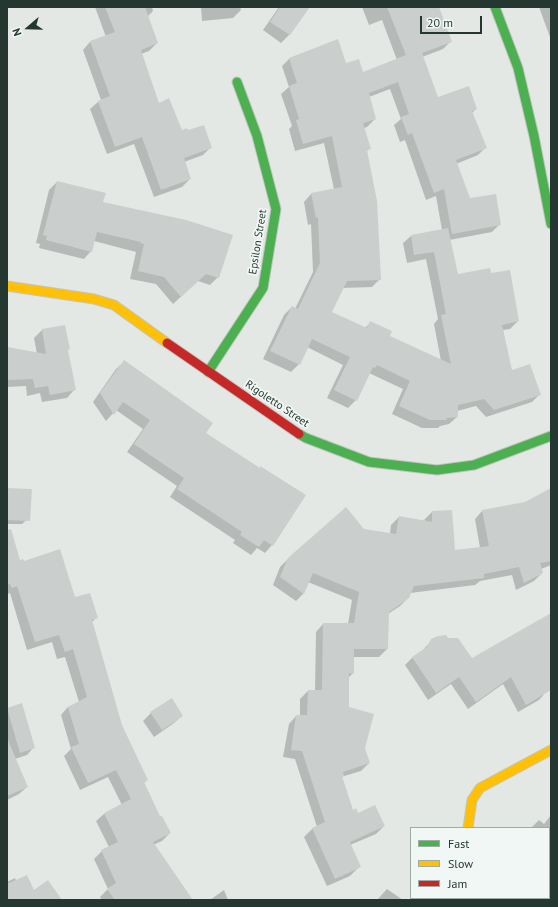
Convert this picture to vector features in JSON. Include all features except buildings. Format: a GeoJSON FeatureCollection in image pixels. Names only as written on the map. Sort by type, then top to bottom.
{"type":"FeatureCollection","features":[{"type":"Feature","properties":{"kind":"street"},"geometry":{"type":"LineString","coordinates":[[494,7],[518,68],[534,136],[551,224]]}},
{"type":"Feature","properties":{"kind":"street","name":"Epsilon Street"},"geometry":{"type":"LineString","coordinates":[[208,372],[263,288],[276,208],[257,136],[237,82]]}},
{"type":"Feature","properties":{"kind":"street","name":"Rigoletto Street"},"geometry":{"type":"LineString","coordinates":[[7,286],[94,299],[114,305],[208,372],[306,438],[369,462],[437,470],[474,465],[551,436]]}},
{"type":"Feature","properties":{"kind":"street"},"geometry":{"type":"LineString","coordinates":[[468,827],[472,800],[480,788],[551,750]]}},
{"type":"Feature","properties":{"kind":"traffic: fast"},"geometry":{"type":"LineString","coordinates":[[495,7],[518,68],[534,136],[551,224]]}},
{"type":"Feature","properties":{"kind":"traffic: fast"},"geometry":{"type":"LineString","coordinates":[[208,372],[263,288],[276,209],[257,136],[237,82]]}},
{"type":"Feature","properties":{"kind":"traffic: fast"},"geometry":{"type":"LineString","coordinates":[[299,434],[369,462],[437,470],[474,465],[551,436]]}},
{"type":"Feature","properties":{"kind":"traffic: slow"},"geometry":{"type":"LineString","coordinates":[[7,286],[94,299],[114,305],[167,343]]}},
{"type":"Feature","properties":{"kind":"traffic: slow"},"geometry":{"type":"LineString","coordinates":[[468,827],[472,800],[480,788],[551,750]]}},
{"type":"Feature","properties":{"kind":"traffic: jam"},"geometry":{"type":"LineString","coordinates":[[167,343],[299,434]]}}]}
